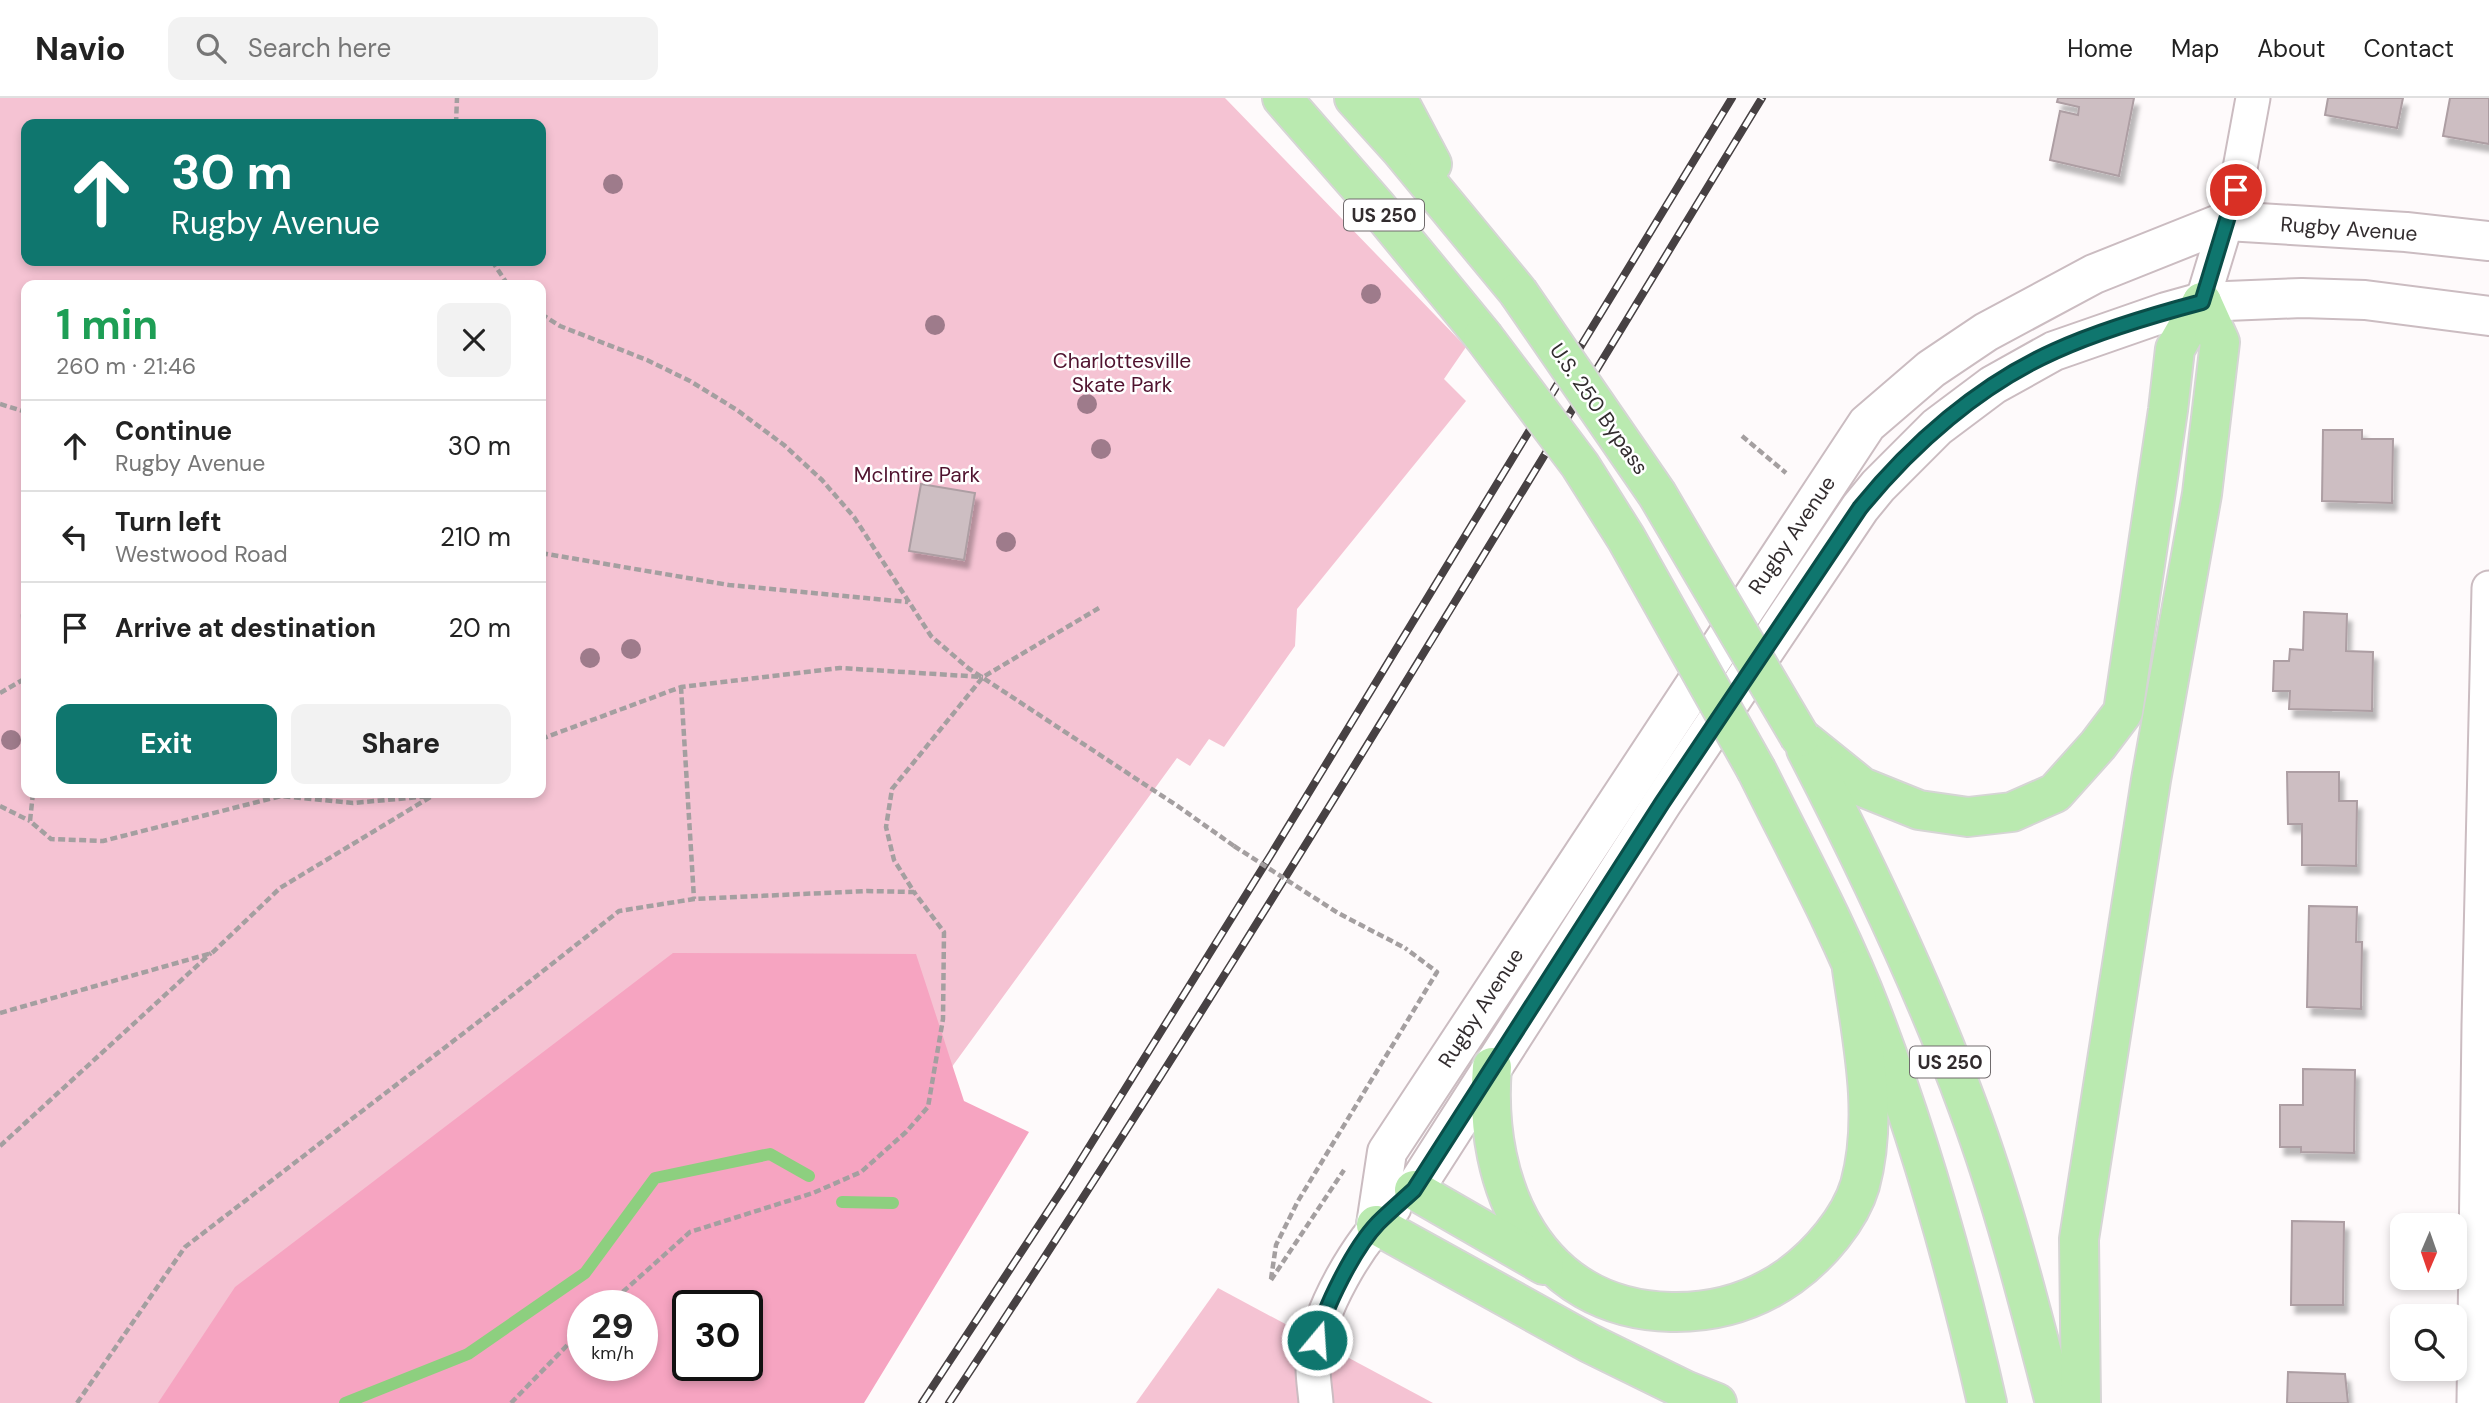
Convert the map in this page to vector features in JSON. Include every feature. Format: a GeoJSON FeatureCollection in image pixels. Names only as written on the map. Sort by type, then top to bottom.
{"type":"FeatureCollection","features":[{"type":"Feature","properties":{"kind":"highway","name":"US 250"},"geometry":{"type":"LineString","coordinates":[[1282,98],[1377,207],[1483,336],[1580,465],[1626,538],[1757,771],[1825,907],[1870,1010],[1930,1181],[1971,1332],[1987,1403]]}},
{"type":"Feature","properties":{"kind":"highway","name":"US 250"},"geometry":{"type":"LineString","coordinates":[[1354,98],[1459,219]]}},
{"type":"Feature","properties":{"kind":"highway"},"geometry":{"type":"LineString","coordinates":[[1397,98],[1459,219]]}},
{"type":"Feature","properties":{"kind":"highway","name":"U.S. 250 Bypass"},"geometry":{"type":"LineString","coordinates":[[1459,219],[1518,292],[1657,494],[1800,737]]}},
{"type":"Feature","properties":{"kind":"highway"},"geometry":{"type":"LineString","coordinates":[[1800,737],[1862,787],[1919,810],[1968,817],[2012,812],[2055,793],[2123,712],[2175,349],[2202,302]]}},
{"type":"Feature","properties":{"kind":"highway"},"geometry":{"type":"LineString","coordinates":[[2081,1403],[2079,1239],[2151,780],[2202,494],[2220,342],[2202,302]]}},
{"type":"Feature","properties":{"kind":"highway","name":"US 250"},"geometry":{"type":"LineString","coordinates":[[1800,737],[1839,811],[1914,973],[1968,1108],[2014,1245],[2055,1403]]}},
{"type":"Feature","properties":{"kind":"highway"},"geometry":{"type":"LineString","coordinates":[[1414,1190],[1613,1304],[1648,1311],[1693,1312],[1737,1304],[1770,1290],[1807,1264],[1837,1230],[1859,1188],[1868,1149],[1867,1083],[1852,969]]}},
{"type":"Feature","properties":{"kind":"highway"},"geometry":{"type":"LineString","coordinates":[[1492,1068],[1492,1131],[1502,1181],[1519,1221],[1535,1244],[1576,1283]]}},
{"type":"Feature","properties":{"kind":"highway"},"geometry":{"type":"LineString","coordinates":[[1376,1225],[1589,1343],[1717,1403]]}},
{"type":"Feature","properties":{"kind":"street"},"geometry":{"type":"LineString","coordinates":[[2202,302],[2236,190],[2253,98]]}},
{"type":"Feature","properties":{"kind":"street","name":"Rugby Avenue"},"geometry":{"type":"LineString","coordinates":[[1376,1225],[1387,1152],[1867,424],[1931,369],[1986,332],[2094,274],[2227,221],[2406,232],[2489,241]]}},
{"type":"Feature","properties":{"kind":"street","name":"Rugby Avenue"},"geometry":{"type":"LineString","coordinates":[[1414,1190],[1670,791],[1860,508],[1878,486],[1937,428],[1993,386],[2054,351],[2202,302],[2302,298],[2365,300],[2489,316]]}},
{"type":"Feature","properties":{"kind":"street"},"geometry":{"type":"LineString","coordinates":[[2479,1394],[2479,1026],[2489,588]]}},
{"type":"Feature","properties":{"kind":"street"},"geometry":{"type":"LineString","coordinates":[[1316,1403],[1313,1361],[1322,1320],[1361,1246],[1376,1225],[1414,1190]]}},
{"type":"Feature","properties":{"kind":"path"},"geometry":{"type":"LineString","coordinates":[[456,119],[457,98]]}},
{"type":"Feature","properties":{"kind":"path"},"geometry":{"type":"LineString","coordinates":[[546,317],[560,326],[647,359],[690,381],[737,410],[785,445],[822,480],[855,517],[932,636],[968,668],[1234,846],[1338,913],[1405,948],[1437,972],[1298,1201],[1276,1245],[1271,1280]]}},
{"type":"Feature","properties":{"kind":"path"},"geometry":{"type":"LineString","coordinates":[[0,404],[21,410]]}},
{"type":"Feature","properties":{"kind":"path"},"geometry":{"type":"LineString","coordinates":[[1742,436],[1786,473]]}},
{"type":"Feature","properties":{"kind":"path"},"geometry":{"type":"LineString","coordinates":[[546,554],[729,585],[909,602]]}},
{"type":"Feature","properties":{"kind":"path"},"geometry":{"type":"LineString","coordinates":[[625,1290],[691,1232],[813,1193],[861,1171],[906,1132],[928,1107],[943,1019],[944,932],[894,860],[887,827],[892,789],[983,677],[1099,608]]}},
{"type":"Feature","properties":{"kind":"path"},"geometry":{"type":"LineString","coordinates":[[546,737],[681,687],[840,668],[983,677]]}},
{"type":"Feature","properties":{"kind":"path"},"geometry":{"type":"LineString","coordinates":[[0,693],[21,681]]}},
{"type":"Feature","properties":{"kind":"path"},"geometry":{"type":"LineString","coordinates":[[681,687],[694,899]]}},
{"type":"Feature","properties":{"kind":"path"},"geometry":{"type":"LineString","coordinates":[[30,821],[32,798]]}},
{"type":"Feature","properties":{"kind":"path"},"geometry":{"type":"LineString","coordinates":[[0,806],[30,821],[51,839],[103,841],[273,798]]}},
{"type":"Feature","properties":{"kind":"path"},"geometry":{"type":"LineString","coordinates":[[302,798],[353,803],[399,798]]}},
{"type":"Feature","properties":{"kind":"path"},"geometry":{"type":"LineString","coordinates":[[0,1146],[280,888],[428,798]]}},
{"type":"Feature","properties":{"kind":"path"},"geometry":{"type":"LineString","coordinates":[[77,1403],[185,1247],[619,911],[694,899],[867,891],[914,892]]}},
{"type":"Feature","properties":{"kind":"path"},"geometry":{"type":"LineString","coordinates":[[0,1013],[212,953]]}},
{"type":"Feature","properties":{"kind":"path"},"geometry":{"type":"LineString","coordinates":[[511,1403],[567,1345]]}},
{"type":"Feature","properties":{"kind":"green space","name":"McIntire Park"},"geometry":{"type":"Polygon","coordinates":[[[0,98],[1225,98],[1466,347],[1444,379],[1466,401],[1297,609],[1295,646],[1224,747],[1209,739],[1190,766],[1177,758],[763,1326],[763,1290],[672,1290],[672,1381],[696,1381],[707,1403],[0,1403],[0,98]]]}},
{"type":"Feature","properties":{"kind":"green space"},"geometry":{"type":"Polygon","coordinates":[[[1218,1288],[1433,1403],[1136,1403],[1218,1288]]]}},
{"type":"Feature","properties":{"kind":"shaded area"},"geometry":{"type":"Polygon","coordinates":[[[673,953],[916,954],[964,1101],[1029,1132],[864,1403],[158,1403],[235,1287],[673,953]]]}},
{"type":"Feature","properties":{"kind":"building"},"geometry":{"type":"Polygon","coordinates":[[[2058,98],[2134,98],[2119,176],[2050,160],[2060,111],[2078,115],[2079,107],[2057,102],[2058,98]]]}},
{"type":"Feature","properties":{"kind":"building"},"geometry":{"type":"Polygon","coordinates":[[[2328,98],[2403,98],[2397,128],[2325,115],[2328,98]]]}},
{"type":"Feature","properties":{"kind":"building"},"geometry":{"type":"Polygon","coordinates":[[[2450,98],[2489,98],[2489,144],[2443,136],[2450,98]]]}},
{"type":"Feature","properties":{"kind":"building"},"geometry":{"type":"Polygon","coordinates":[[[2323,430],[2362,430],[2362,439],[2393,439],[2392,503],[2322,501],[2323,430]]]}},
{"type":"Feature","properties":{"kind":"building"},"geometry":{"type":"Polygon","coordinates":[[[921,484],[975,493],[964,560],[909,551],[921,484]]]}},
{"type":"Feature","properties":{"kind":"building"},"geometry":{"type":"Polygon","coordinates":[[[2304,612],[2347,614],[2346,651],[2373,652],[2372,711],[2289,709],[2290,691],[2273,691],[2274,661],[2289,661],[2290,649],[2303,650],[2304,612]]]}},
{"type":"Feature","properties":{"kind":"building"},"geometry":{"type":"Polygon","coordinates":[[[2287,772],[2339,772],[2339,801],[2357,801],[2356,866],[2302,865],[2302,824],[2288,824],[2287,772]]]}},
{"type":"Feature","properties":{"kind":"building"},"geometry":{"type":"Polygon","coordinates":[[[2309,906],[2357,907],[2356,942],[2362,942],[2361,1009],[2307,1007],[2309,906]]]}},
{"type":"Feature","properties":{"kind":"building"},"geometry":{"type":"Polygon","coordinates":[[[2303,1069],[2355,1070],[2354,1153],[2301,1152],[2301,1147],[2280,1147],[2280,1105],[2303,1105],[2303,1069]]]}},
{"type":"Feature","properties":{"kind":"building"},"geometry":{"type":"Polygon","coordinates":[[[2292,1221],[2344,1222],[2343,1305],[2291,1305],[2292,1221]]]}},
{"type":"Feature","properties":{"kind":"building"},"geometry":{"type":"Polygon","coordinates":[[[2288,1372],[2345,1374],[2348,1403],[2287,1403],[2288,1372]]]}},
{"type":"Feature","properties":{"kind":"waterway"},"geometry":{"type":"LineString","coordinates":[[345,1403],[468,1354],[585,1273],[655,1178],[770,1154],[809,1176]]}},
{"type":"Feature","properties":{"kind":"waterway"},"geometry":{"type":"LineString","coordinates":[[842,1202],[893,1203]]}},
{"type":"Feature","properties":{"kind":"railway"},"geometry":{"type":"LineString","coordinates":[[922,1403],[1066,1184],[1272,853],[1732,98]]}},
{"type":"Feature","properties":{"kind":"railway"},"geometry":{"type":"LineString","coordinates":[[949,1403],[1260,918],[1762,98]]}},
{"type":"Feature","properties":{"kind":"route"},"geometry":{"type":"LineString","coordinates":[[1317,1340],[1322,1320],[1361,1246],[1376,1225],[1414,1190],[1662,803],[1860,508],[1878,486],[1937,428],[1993,386],[2054,351],[2202,302],[2236,190]]}},
{"type":"Feature","properties":{"kind":"park label","name":"Charlottesville Skate Park"},"geometry":{"type":"Point","coordinates":[1122,373]}}]}
